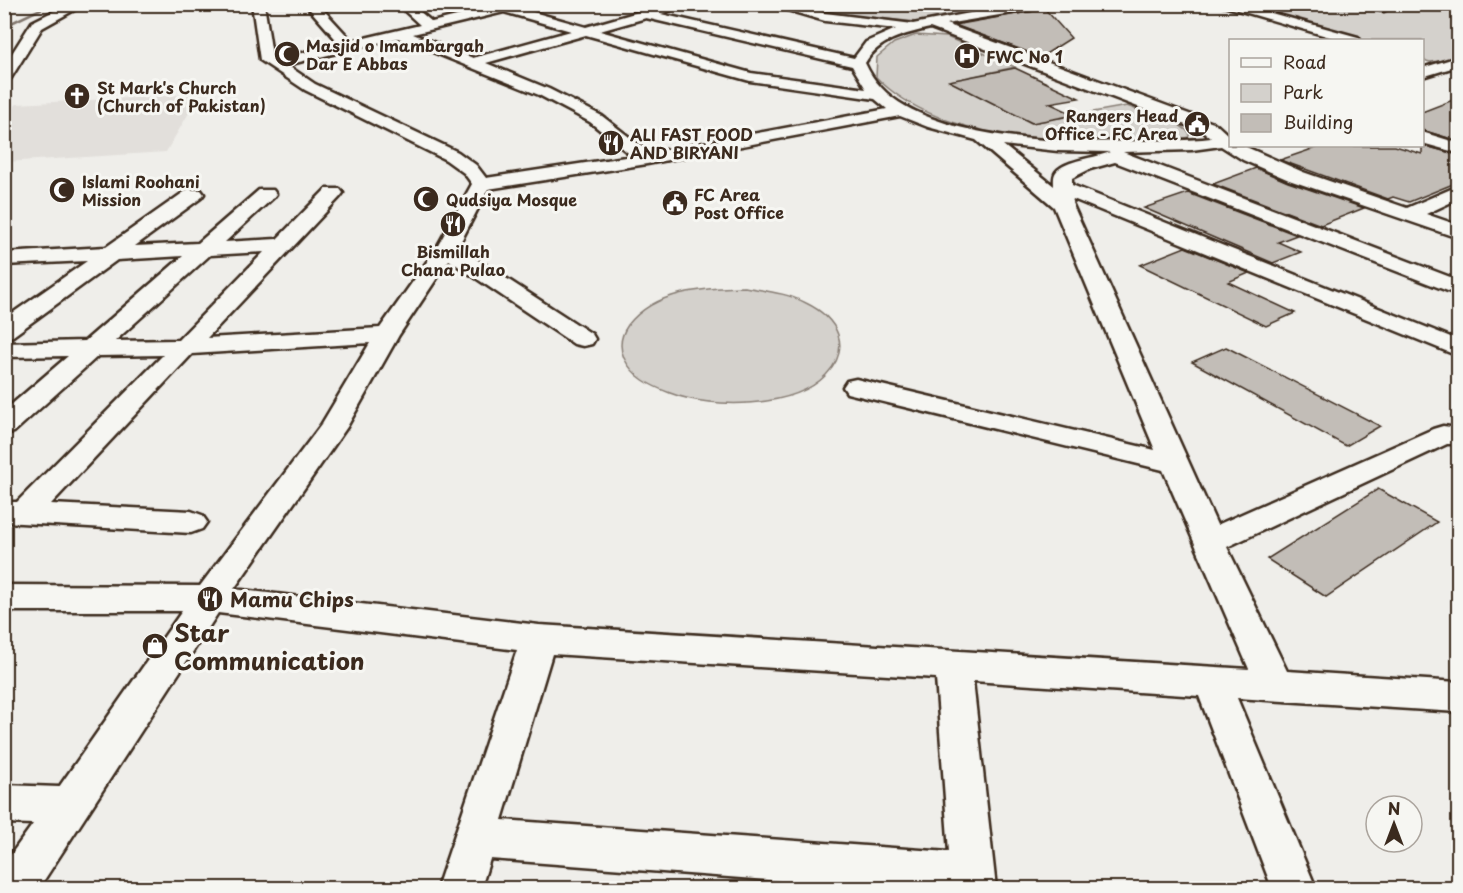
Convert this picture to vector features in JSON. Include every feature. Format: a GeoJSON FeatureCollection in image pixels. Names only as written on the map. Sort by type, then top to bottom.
{"type":"FeatureCollection","features":[{"type":"Feature","properties":{"kind":"street"},"geometry":{"type":"LineString","coordinates":[[4,78],[37,26],[79,4]]}},
{"type":"Feature","properties":{"kind":"street"},"geometry":{"type":"LineString","coordinates":[[258,4],[265,57],[310,87],[452,156],[470,169],[481,184]]}},
{"type":"Feature","properties":{"kind":"street"},"geometry":{"type":"LineString","coordinates":[[311,4],[349,46]]}},
{"type":"Feature","properties":{"kind":"street"},"geometry":{"type":"LineString","coordinates":[[403,4],[429,26]]}},
{"type":"Feature","properties":{"kind":"street"},"geometry":{"type":"LineString","coordinates":[[447,4],[464,18]]}},
{"type":"Feature","properties":{"kind":"street"},"geometry":{"type":"LineString","coordinates":[[275,64],[464,18],[501,6],[519,4]]}},
{"type":"Feature","properties":{"kind":"street"},"geometry":{"type":"LineString","coordinates":[[472,63],[681,4]]}},
{"type":"Feature","properties":{"kind":"street"},"geometry":{"type":"LineString","coordinates":[[773,4],[825,17],[915,28]]}},
{"type":"Feature","properties":{"kind":"street"},"geometry":{"type":"LineString","coordinates":[[950,4],[956,20]]}},
{"type":"Feature","properties":{"kind":"street"},"geometry":{"type":"LineString","coordinates":[[861,58],[870,46],[885,38],[915,28],[1042,4]]}},
{"type":"Feature","properties":{"kind":"street"},"geometry":{"type":"LineString","coordinates":[[1223,4],[1349,39]]}},
{"type":"Feature","properties":{"kind":"street"},"geometry":{"type":"LineString","coordinates":[[501,6],[750,77],[881,95]]}},
{"type":"Feature","properties":{"kind":"street"},"geometry":{"type":"LineString","coordinates":[[648,14],[861,58]]}},
{"type":"Feature","properties":{"kind":"street"},"geometry":{"type":"LineString","coordinates":[[825,17],[851,29],[858,36],[861,75],[881,95],[902,111],[982,136],[1045,145],[1105,148],[1229,142]]}},
{"type":"Feature","properties":{"kind":"street"},"geometry":{"type":"LineString","coordinates":[[933,24],[1210,128],[1229,142]]}},
{"type":"Feature","properties":{"kind":"street"},"geometry":{"type":"LineString","coordinates":[[398,33],[544,92],[596,119],[647,159]]}},
{"type":"Feature","properties":{"kind":"street"},"geometry":{"type":"LineString","coordinates":[[1424,60],[1452,64]]}},
{"type":"Feature","properties":{"kind":"street"},"geometry":{"type":"LineString","coordinates":[[1424,73],[1452,64]]}},
{"type":"Feature","properties":{"kind":"street"},"geometry":{"type":"LineString","coordinates":[[1424,75],[1440,81]]}},
{"type":"Feature","properties":{"kind":"street"},"geometry":{"type":"LineString","coordinates":[[481,184],[647,159],[902,111]]}},
{"type":"Feature","properties":{"kind":"street"},"geometry":{"type":"LineString","coordinates":[[982,136],[1064,197],[1458,350]]}},
{"type":"Feature","properties":{"kind":"street"},"geometry":{"type":"LineString","coordinates":[[1424,137],[1458,148]]}},
{"type":"Feature","properties":{"kind":"street"},"geometry":{"type":"LineString","coordinates":[[1171,146],[1115,156],[1084,165],[1063,175],[1064,197],[1209,543],[1275,686]]}},
{"type":"Feature","properties":{"kind":"street"},"geometry":{"type":"LineString","coordinates":[[1236,147],[1249,156],[1296,176],[1458,232]]}},
{"type":"Feature","properties":{"kind":"street"},"geometry":{"type":"LineString","coordinates":[[1115,156],[1458,288]]}},
{"type":"Feature","properties":{"kind":"street"},"geometry":{"type":"LineString","coordinates":[[14,888],[209,599],[333,427],[387,334],[446,249],[481,184]]}},
{"type":"Feature","properties":{"kind":"street"},"geometry":{"type":"LineString","coordinates":[[1410,214],[1458,192]]}},
{"type":"Feature","properties":{"kind":"street"},"geometry":{"type":"LineString","coordinates":[[15,512],[185,347],[333,193]]}},
{"type":"Feature","properties":{"kind":"street"},"geometry":{"type":"LineString","coordinates":[[4,331],[194,194]]}},
{"type":"Feature","properties":{"kind":"street"},"geometry":{"type":"LineString","coordinates":[[4,426],[266,194]]}},
{"type":"Feature","properties":{"kind":"street"},"geometry":{"type":"LineString","coordinates":[[4,259],[282,245]]}},
{"type":"Feature","properties":{"kind":"street"},"geometry":{"type":"LineString","coordinates":[[446,249],[583,339]]}},
{"type":"Feature","properties":{"kind":"street"},"geometry":{"type":"LineString","coordinates":[[4,350],[185,347],[387,334]]}},
{"type":"Feature","properties":{"kind":"street"},"geometry":{"type":"LineString","coordinates":[[856,387],[1175,464]]}},
{"type":"Feature","properties":{"kind":"street"},"geometry":{"type":"LineString","coordinates":[[1209,543],[1443,435],[1458,436]]}},
{"type":"Feature","properties":{"kind":"street"},"geometry":{"type":"LineString","coordinates":[[15,512],[191,522]]}},
{"type":"Feature","properties":{"kind":"street"},"geometry":{"type":"LineString","coordinates":[[4,598],[209,599],[539,639],[1458,697]]}},
{"type":"Feature","properties":{"kind":"street"},"geometry":{"type":"LineString","coordinates":[[459,888],[539,639]]}},
{"type":"Feature","properties":{"kind":"street"},"geometry":{"type":"LineString","coordinates":[[475,838],[973,881],[953,665]]}},
{"type":"Feature","properties":{"kind":"street"},"geometry":{"type":"LineString","coordinates":[[1212,682],[1294,888]]}},
{"type":"Feature","properties":{"kind":"street"},"geometry":{"type":"LineString","coordinates":[[4,804],[70,806]]}},
{"type":"Feature","properties":{"kind":"shaded area"},"geometry":{"type":"Polygon","coordinates":[[[200,94],[166,152],[5,162],[5,114],[17,104],[200,94]]]}},
{"type":"Feature","properties":{"kind":"green space"},"geometry":{"type":"Polygon","coordinates":[[[797,5],[1028,5],[927,23],[846,15],[797,5]]]}},
{"type":"Feature","properties":{"kind":"green space"},"geometry":{"type":"Polygon","coordinates":[[[1230,5],[1458,5],[1458,59],[1430,62],[1424,60],[1424,39],[1351,39],[1230,5]]]}},
{"type":"Feature","properties":{"kind":"green space"},"geometry":{"type":"Polygon","coordinates":[[[916,35],[947,37],[1015,67],[950,81],[1031,123],[1127,106],[1179,125],[1190,133],[1187,140],[1066,142],[1023,138],[980,130],[941,118],[905,100],[876,77],[877,57],[894,43],[916,35]]]}},
{"type":"Feature","properties":{"kind":"green space"},"geometry":{"type":"Polygon","coordinates":[[[745,287],[791,297],[817,309],[826,317],[838,334],[840,344],[839,354],[826,375],[812,386],[773,400],[751,403],[707,402],[670,393],[656,387],[643,380],[628,365],[622,350],[624,333],[639,313],[652,304],[698,290],[745,287]]]}},
{"type":"Feature","properties":{"kind":"building"},"geometry":{"type":"Polygon","coordinates":[[[1045,9],[1071,38],[1041,57],[955,25],[1045,9]]]}},
{"type":"Feature","properties":{"kind":"building"},"geometry":{"type":"Polygon","coordinates":[[[1015,68],[1079,98],[1049,103],[1075,115],[1032,123],[949,81],[1015,68]]]}},
{"type":"Feature","properties":{"kind":"building"},"geometry":{"type":"Polygon","coordinates":[[[1458,98],[1458,141],[1424,131],[1424,111],[1458,98]]]}},
{"type":"Feature","properties":{"kind":"building"},"geometry":{"type":"Polygon","coordinates":[[[1424,146],[1458,155],[1458,182],[1409,202],[1393,197],[1388,199],[1280,160],[1318,147],[1398,147],[1422,154],[1424,146]]]}},
{"type":"Feature","properties":{"kind":"building"},"geometry":{"type":"Polygon","coordinates":[[[1256,168],[1288,182],[1364,208],[1321,225],[1213,184],[1256,168]]]}},
{"type":"Feature","properties":{"kind":"building"},"geometry":{"type":"Polygon","coordinates":[[[1188,193],[1297,235],[1278,242],[1301,252],[1273,263],[1144,208],[1188,193]]]}},
{"type":"Feature","properties":{"kind":"building"},"geometry":{"type":"Polygon","coordinates":[[[1185,247],[1249,273],[1228,282],[1295,313],[1266,326],[1140,265],[1185,247]]]}},
{"type":"Feature","properties":{"kind":"building"},"geometry":{"type":"Polygon","coordinates":[[[1226,347],[1380,426],[1346,446],[1192,362],[1226,347]]]}},
{"type":"Feature","properties":{"kind":"building"},"geometry":{"type":"Polygon","coordinates":[[[1378,489],[1437,522],[1326,597],[1267,559],[1378,489]]]}},
{"type":"Feature","properties":{"kind":"waterway"},"geometry":{"type":"LineString","coordinates":[[4,27],[52,4]]}},
{"type":"Feature","properties":{"kind":"place","name":"Masjid o Imambargah Dar E Abbas"},"geometry":{"type":"Point","coordinates":[287,54]}},
{"type":"Feature","properties":{"kind":"place","name":"FWC No 1"},"geometry":{"type":"Point","coordinates":[967,56]}},
{"type":"Feature","properties":{"kind":"place","name":"St Mark's Church (Church of Pakistan)"},"geometry":{"type":"Point","coordinates":[77,96]}},
{"type":"Feature","properties":{"kind":"place","name":"Rangers Head Office - FC Area"},"geometry":{"type":"Point","coordinates":[1197,124]}},
{"type":"Feature","properties":{"kind":"place","name":"ALI FAST FOOD AND BIRYANI"},"geometry":{"type":"Point","coordinates":[611,143]}},
{"type":"Feature","properties":{"kind":"place","name":"Islami Roohani Mission"},"geometry":{"type":"Point","coordinates":[62,190]}},
{"type":"Feature","properties":{"kind":"place","name":"Qudsiya Mosque"},"geometry":{"type":"Point","coordinates":[426,199]}},
{"type":"Feature","properties":{"kind":"place","name":"FC Area Post Office"},"geometry":{"type":"Point","coordinates":[675,203]}},
{"type":"Feature","properties":{"kind":"place","name":"Bismillah Chana Pulao"},"geometry":{"type":"Point","coordinates":[453,224]}},
{"type":"Feature","properties":{"kind":"place","name":"Mamu Chips"},"geometry":{"type":"Point","coordinates":[210,599]}},
{"type":"Feature","properties":{"kind":"place","name":"Star Communication"},"geometry":{"type":"Point","coordinates":[155,646]}}]}
